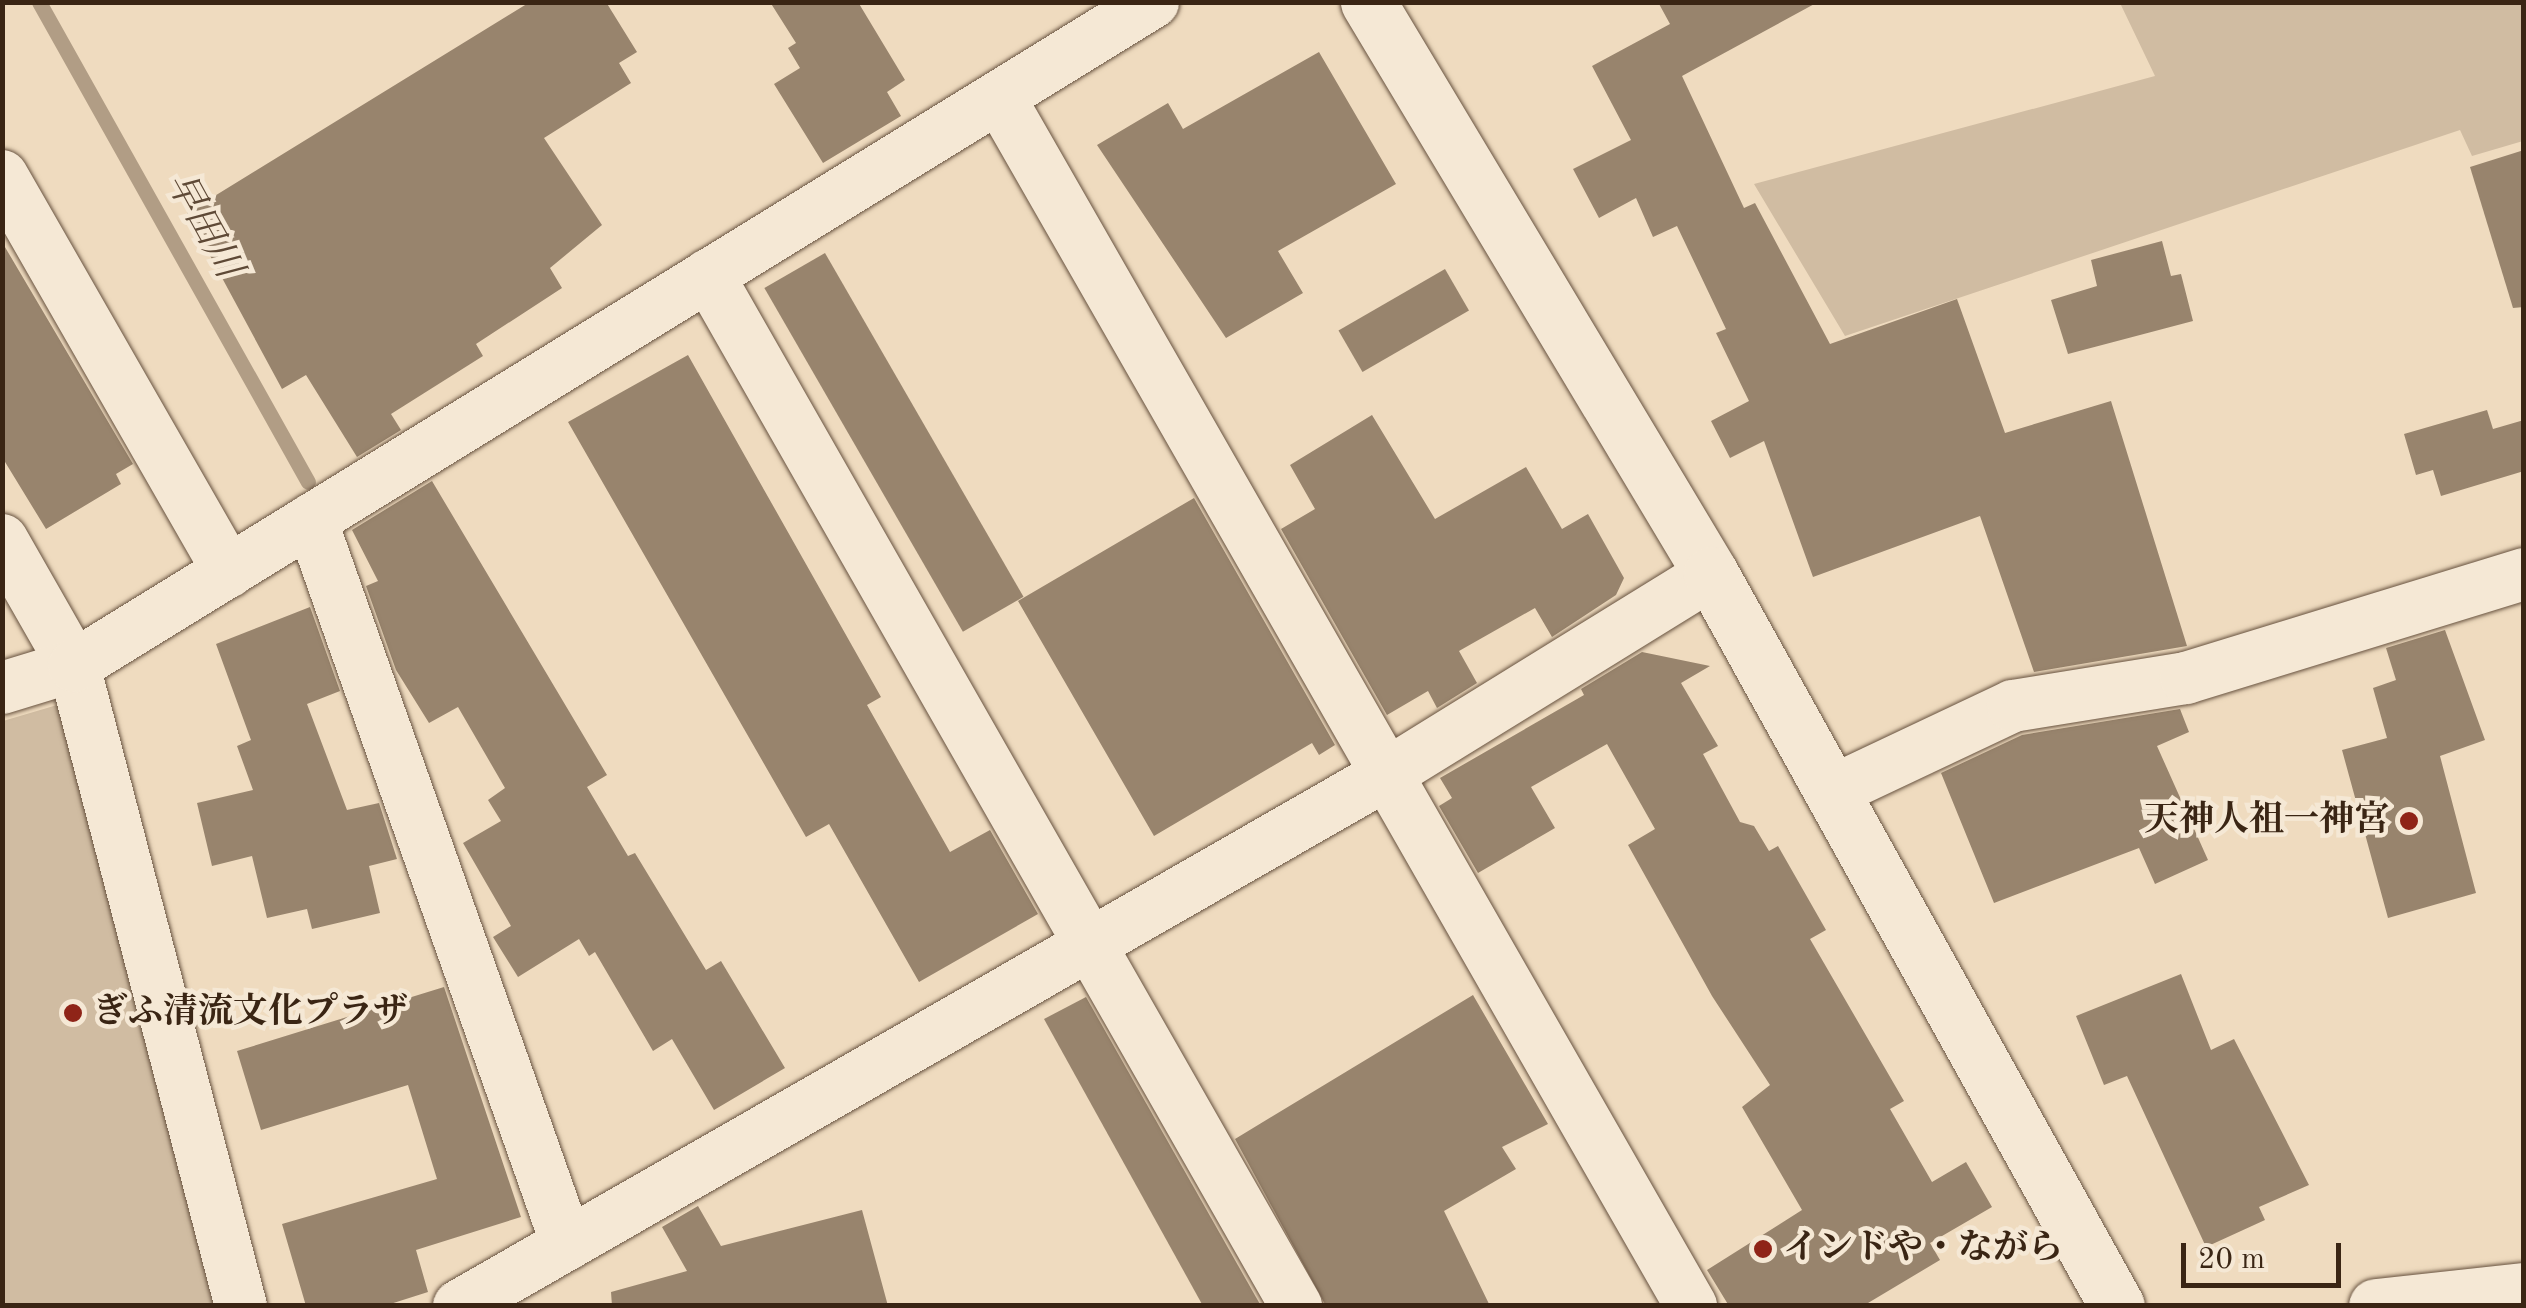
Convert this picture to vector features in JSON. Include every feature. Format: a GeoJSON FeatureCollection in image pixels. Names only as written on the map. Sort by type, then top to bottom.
{"type":"FeatureCollection","features":[{"type":"Feature","properties":{"kind":"street"},"geometry":{"type":"LineString","coordinates":[[2,688],[74,666],[1153,2]]}},
{"type":"Feature","properties":{"kind":"street"},"geometry":{"type":"LineString","coordinates":[[1368,2],[1712,574],[2117,1306]]}},
{"type":"Feature","properties":{"kind":"street"},"geometry":{"type":"LineString","coordinates":[[999,97],[1690,1306]]}},
{"type":"Feature","properties":{"kind":"street"},"geometry":{"type":"LineString","coordinates":[[2,176],[229,572]]}},
{"type":"Feature","properties":{"kind":"street"},"geometry":{"type":"LineString","coordinates":[[708,275],[1094,942],[1296,1306]]}},
{"type":"Feature","properties":{"kind":"street"},"geometry":{"type":"LineString","coordinates":[[311,520],[568,1244]]}},
{"type":"Feature","properties":{"kind":"street"},"geometry":{"type":"LineString","coordinates":[[2,540],[74,666],[241,1306]]}},
{"type":"Feature","properties":{"kind":"street"},"geometry":{"type":"LineString","coordinates":[[459,1306],[1387,774],[1712,574]]}},
{"type":"Feature","properties":{"kind":"street"},"geometry":{"type":"LineString","coordinates":[[1831,792],[2013,706],[2186,678],[2524,574]]}},
{"type":"Feature","properties":{"kind":"street"},"geometry":{"type":"LineString","coordinates":[[2376,1306],[2524,1290]]}},
{"type":"Feature","properties":{"kind":"shaded area"},"geometry":{"type":"Polygon","coordinates":[[[2120,3],[2523,3],[2523,141],[2472,156],[2460,130],[1845,336],[1754,184],[2155,76],[2120,3]]]}},
{"type":"Feature","properties":{"kind":"shaded area","name":"ぎふ清流文化プラザ"},"geometry":{"type":"Polygon","coordinates":[[[64,703],[219,1305],[3,1306],[3,721],[64,703]]]}},
{"type":"Feature","properties":{"kind":"building"},"geometry":{"type":"Polygon","coordinates":[[[530,2],[606,2],[637,52],[619,63],[631,83],[544,138],[602,225],[550,268],[562,288],[476,344],[483,356],[391,414],[401,430],[357,457],[306,375],[282,389],[187,213],[530,2]]]}},
{"type":"Feature","properties":{"kind":"building"},"geometry":{"type":"Polygon","coordinates":[[[770,2],[858,2],[905,80],[887,92],[901,116],[823,163],[774,84],[800,68],[788,48],[796,43],[770,2]]]}},
{"type":"Feature","properties":{"kind":"building"},"geometry":{"type":"Polygon","coordinates":[[[1658,2],[1818,2],[1682,76],[1744,208],[1755,203],[1830,344],[1957,299],[2005,433],[2111,401],[2187,646],[2034,672],[1980,516],[1813,577],[1764,441],[1730,458],[1711,421],[1749,401],[1716,333],[1726,329],[1677,226],[1653,237],[1636,198],[1599,218],[1573,169],[1631,140],[1592,66],[1670,24],[1658,2]]]}},
{"type":"Feature","properties":{"kind":"building"},"geometry":{"type":"Polygon","coordinates":[[[1319,52],[1396,184],[1278,251],[1303,293],[1226,338],[1097,145],[1168,103],[1183,129],[1319,52]]]}},
{"type":"Feature","properties":{"kind":"building"},"geometry":{"type":"Polygon","coordinates":[[[2524,150],[2524,307],[2513,308],[2470,167],[2524,150]]]}},
{"type":"Feature","properties":{"kind":"building"},"geometry":{"type":"Polygon","coordinates":[[[2162,241],[2171,276],[2181,274],[2193,321],[2068,354],[2051,300],[2097,286],[2091,260],[2162,241]]]}},
{"type":"Feature","properties":{"kind":"building"},"geometry":{"type":"Polygon","coordinates":[[[2,242],[133,464],[116,474],[121,484],[46,529],[2,457],[2,242]]]}},
{"type":"Feature","properties":{"kind":"building"},"geometry":{"type":"Polygon","coordinates":[[[825,253],[1024,597],[963,632],[764,288],[825,253]]]}},
{"type":"Feature","properties":{"kind":"building"},"geometry":{"type":"Polygon","coordinates":[[[1445,269],[1469,311],[1362,372],[1338,330],[1445,269]]]}},
{"type":"Feature","properties":{"kind":"building"},"geometry":{"type":"Polygon","coordinates":[[[688,355],[881,697],[867,705],[950,852],[990,830],[1038,914],[919,982],[829,824],[806,837],[568,422],[688,355]]]}},
{"type":"Feature","properties":{"kind":"building"},"geometry":{"type":"Polygon","coordinates":[[[2487,410],[2493,429],[2524,420],[2524,471],[2441,496],[2433,470],[2416,475],[2404,434],[2487,410]]]}},
{"type":"Feature","properties":{"kind":"building"},"geometry":{"type":"Polygon","coordinates":[[[1372,415],[1435,519],[1526,467],[1562,529],[1588,514],[1624,578],[1616,595],[1552,637],[1535,608],[1459,651],[1477,683],[1437,708],[1428,691],[1387,715],[1281,529],[1315,509],[1290,465],[1372,415]]]}},
{"type":"Feature","properties":{"kind":"building"},"geometry":{"type":"Polygon","coordinates":[[[432,481],[607,775],[587,787],[628,856],[635,853],[706,970],[721,961],[785,1068],[714,1110],[672,1039],[653,1051],[595,952],[589,956],[579,939],[518,977],[493,937],[511,926],[463,843],[501,821],[488,800],[505,788],[458,707],[429,723],[396,670],[366,586],[378,581],[352,530],[432,481]]]}},
{"type":"Feature","properties":{"kind":"building"},"geometry":{"type":"Polygon","coordinates":[[[1194,498],[1335,745],[1319,755],[1312,743],[1154,836],[1018,601],[1194,498]]]}},
{"type":"Feature","properties":{"kind":"building"},"geometry":{"type":"Polygon","coordinates":[[[310,607],[340,691],[307,704],[347,810],[379,803],[397,859],[369,866],[380,913],[312,929],[307,909],[267,918],[252,856],[212,866],[197,803],[253,790],[237,746],[251,740],[216,644],[310,607]]]}},
{"type":"Feature","properties":{"kind":"building","name":"天神人祖一神宮"},"geometry":{"type":"Polygon","coordinates":[[[2445,630],[2485,740],[2440,756],[2476,893],[2388,918],[2342,750],[2387,738],[2373,688],[2396,680],[2386,648],[2445,630]]]}},
{"type":"Feature","properties":{"kind":"building"},"geometry":{"type":"Polygon","coordinates":[[[1642,652],[1710,666],[1681,683],[1718,746],[1703,754],[1740,822],[1754,826],[1769,851],[1778,846],[1826,930],[1810,939],[1904,1101],[1890,1109],[1932,1182],[1966,1162],[1992,1207],[1930,1243],[1940,1260],[1863,1306],[1729,1306],[1707,1270],[1802,1210],[1742,1107],[1770,1085],[1712,996],[1628,845],[1655,829],[1607,744],[1531,787],[1555,828],[1478,873],[1439,806],[1452,798],[1440,778],[1584,695],[1581,689],[1642,652]]]}},
{"type":"Feature","properties":{"kind":"building"},"geometry":{"type":"Polygon","coordinates":[[[2180,709],[2189,732],[2157,746],[2208,860],[2155,884],[2139,848],[1994,903],[1941,773],[2022,735],[2180,709]]]}},
{"type":"Feature","properties":{"kind":"building"},"geometry":{"type":"Polygon","coordinates":[[[2181,974],[2211,1050],[2234,1039],[2309,1185],[2259,1207],[2265,1220],[2206,1247],[2127,1076],[2104,1085],[2076,1016],[2181,974]]]}},
{"type":"Feature","properties":{"kind":"building"},"geometry":{"type":"Polygon","coordinates":[[[444,987],[521,1217],[416,1250],[428,1292],[384,1306],[306,1306],[282,1224],[437,1179],[408,1085],[261,1130],[237,1051],[444,987]]]}},
{"type":"Feature","properties":{"kind":"building"},"geometry":{"type":"Polygon","coordinates":[[[1473,995],[1548,1124],[1502,1147],[1516,1169],[1444,1211],[1490,1306],[1326,1306],[1235,1139],[1473,995]]]}},
{"type":"Feature","properties":{"kind":"building"},"geometry":{"type":"Polygon","coordinates":[[[1086,997],[1261,1306],[1203,1306],[1044,1019],[1086,997]]]}},
{"type":"Feature","properties":{"kind":"building"},"geometry":{"type":"Polygon","coordinates":[[[698,1206],[721,1246],[862,1210],[888,1306],[612,1306],[611,1292],[687,1271],[662,1227],[698,1206]]]}},
{"type":"Feature","properties":{"kind":"waterway","name":"早田川"},"geometry":{"type":"LineString","coordinates":[[39,2],[308,482]]}},
{"type":"Feature","properties":{"kind":"place","name":"天神人祖一神宮"},"geometry":{"type":"Point","coordinates":[2409,821]}},
{"type":"Feature","properties":{"kind":"place","name":"ぎふ清流文化プラザ"},"geometry":{"type":"Point","coordinates":[73,1013]}},
{"type":"Feature","properties":{"kind":"place","name":"インドや・ながら"},"geometry":{"type":"Point","coordinates":[1763,1249]}}]}
